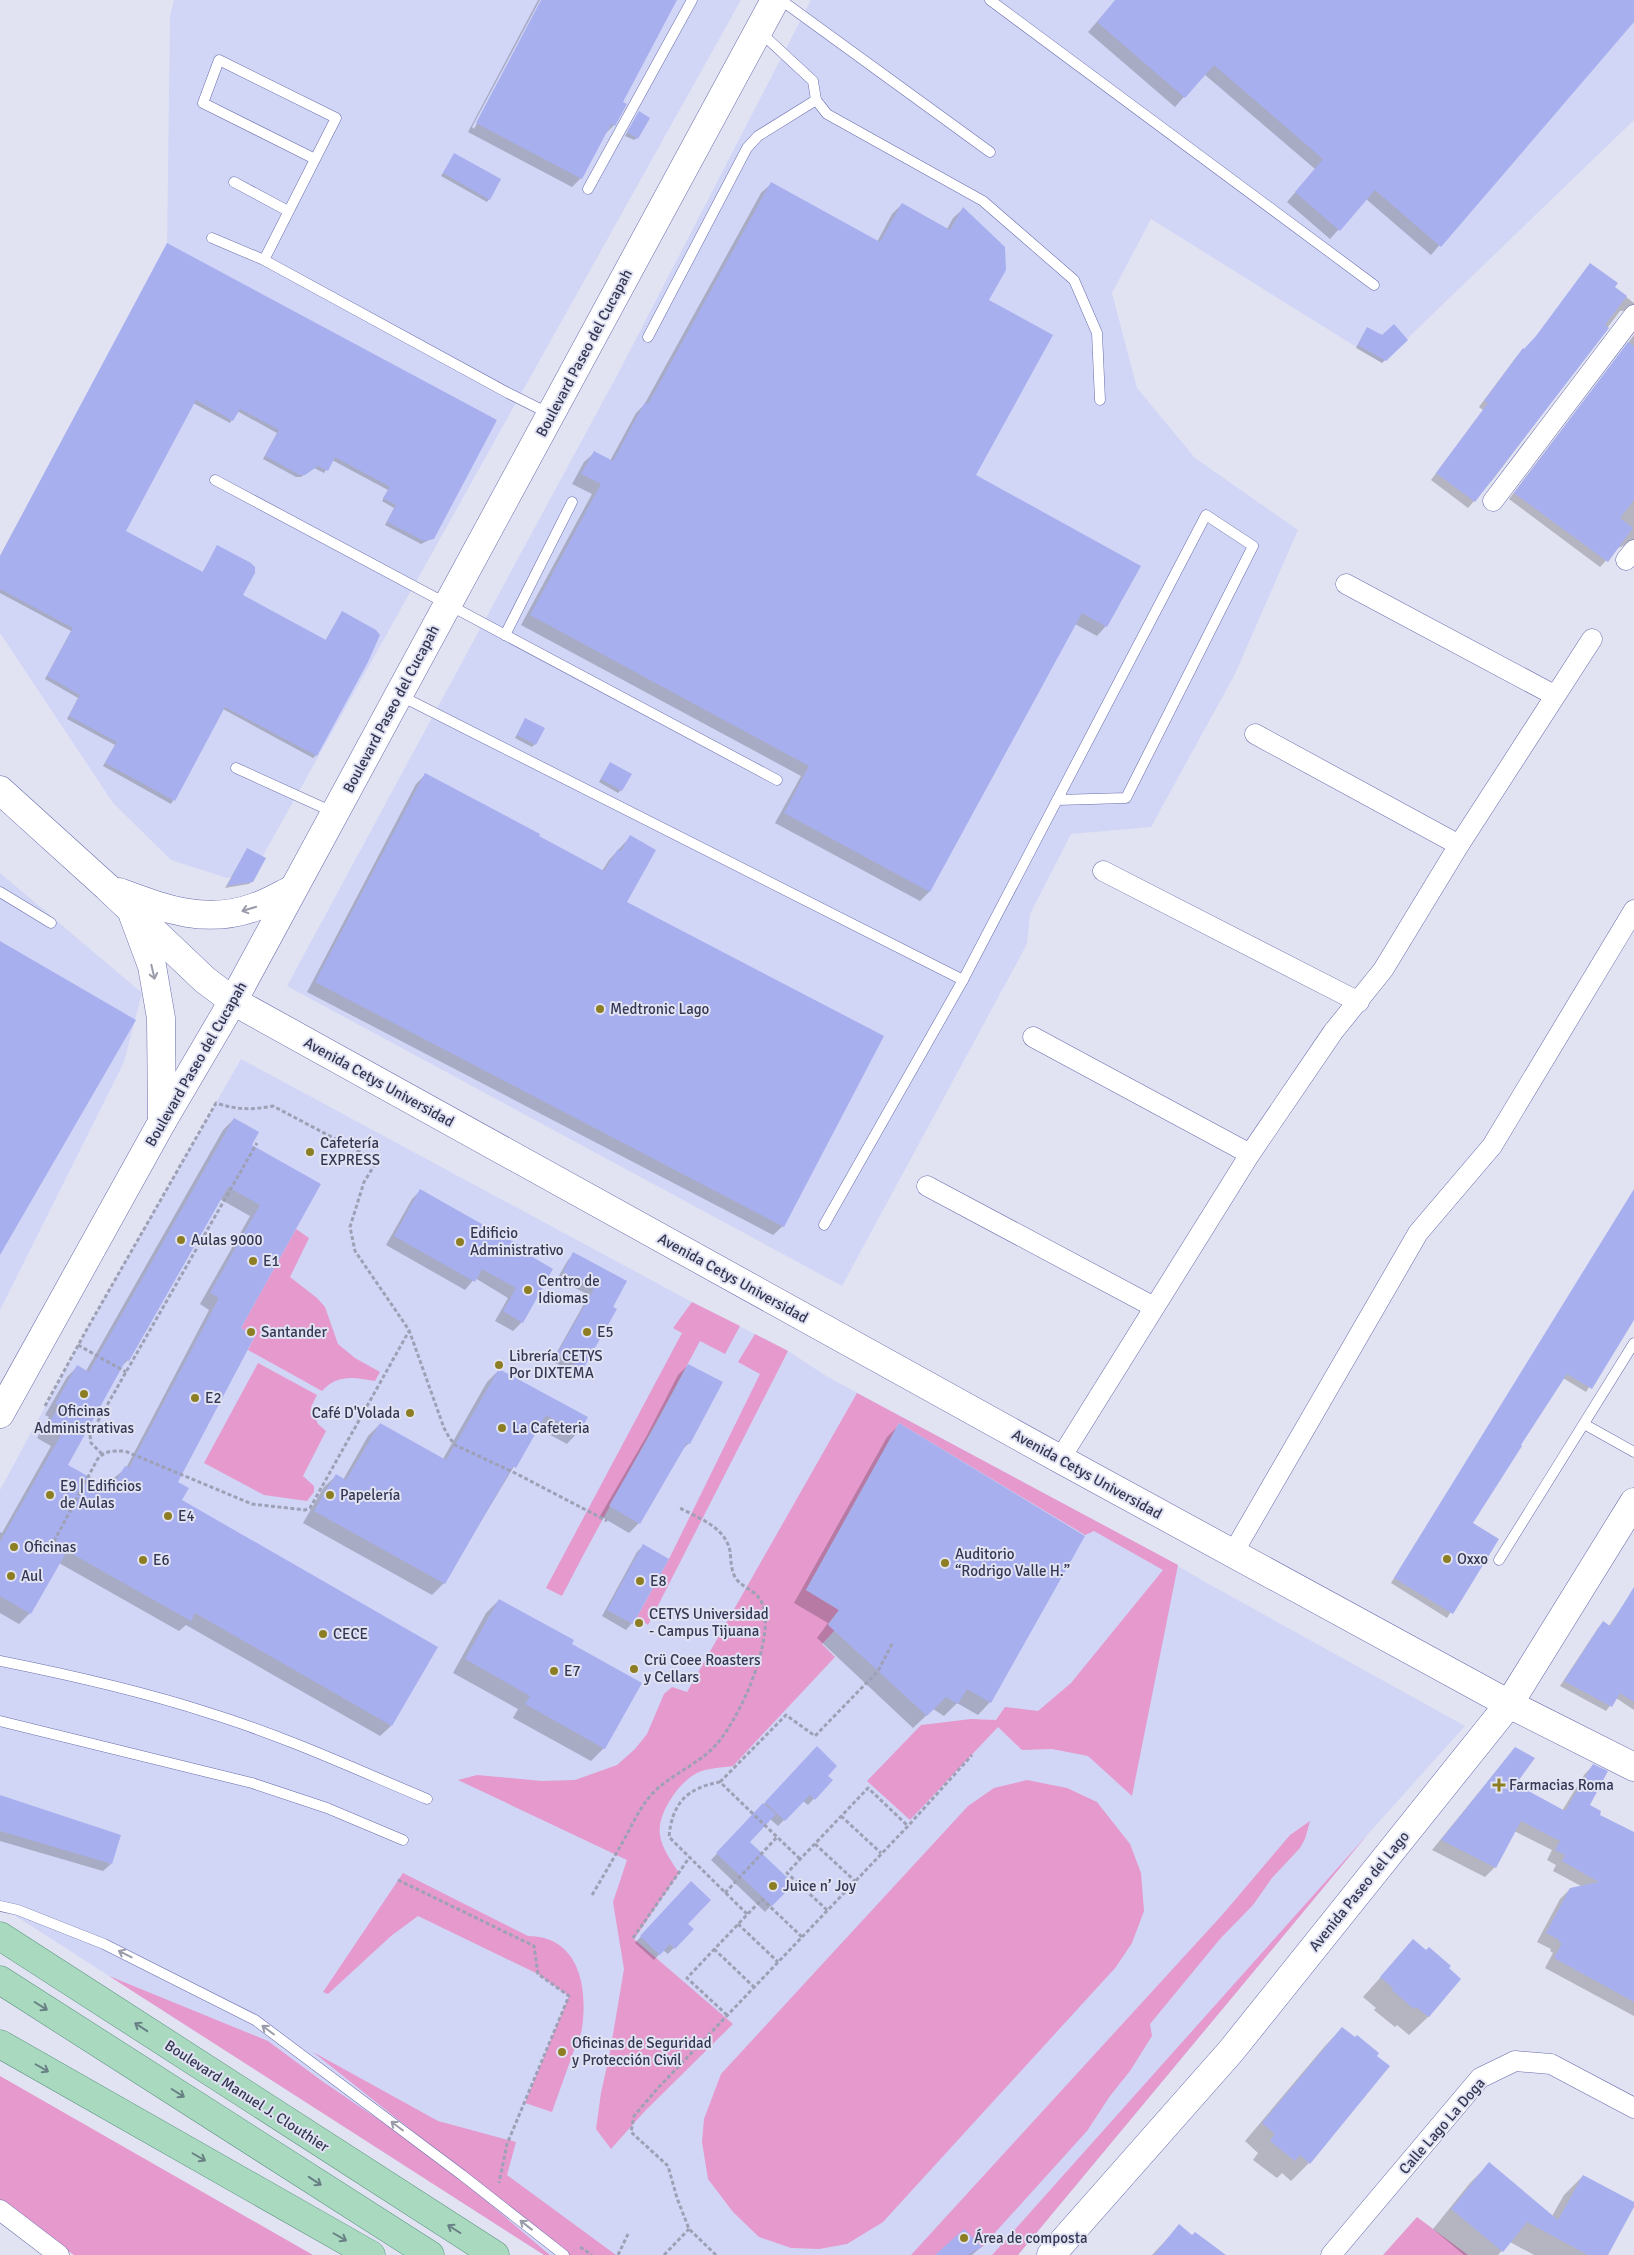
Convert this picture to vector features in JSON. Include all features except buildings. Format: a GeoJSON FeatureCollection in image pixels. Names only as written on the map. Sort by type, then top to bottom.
{"type":"FeatureCollection","features":[{"type":"Feature","properties":{"kind":"main road","name":"Boulevard Paseo del Cucapah"},"geometry":{"type":"LineString","coordinates":[[0,1414],[162,1122],[233,1001],[775,0]]}},
{"type":"Feature","properties":{"kind":"main road","name":"Avenida Cetys Universidad"},"geometry":{"type":"LineString","coordinates":[[0,790],[107,887],[205,980],[233,1001],[1060,1459],[1509,1704],[1634,1767]]}},
{"type":"Feature","properties":{"kind":"main road"},"geometry":{"type":"LineString","coordinates":[[107,887],[169,910],[199,916],[229,915],[256,907],[293,888]]}},
{"type":"Feature","properties":{"kind":"main road"},"geometry":{"type":"LineString","coordinates":[[130,909],[152,966],[161,1018],[162,1122]]}},
{"type":"Feature","properties":{"kind":"main road","name":"Avenida Paseo del Lago"},"geometry":{"type":"LineString","coordinates":[[1051,2255],[1232,2050],[1509,1704],[1634,1502]]}},
{"type":"Feature","properties":{"kind":"main road","name":"Boulevard Manuel J. Clouthier"},"geometry":{"type":"LineString","coordinates":[[0,1936],[495,2255]]}},
{"type":"Feature","properties":{"kind":"main road"},"geometry":{"type":"LineString","coordinates":[[0,1980],[430,2255]]}},
{"type":"Feature","properties":{"kind":"main road"},"geometry":{"type":"LineString","coordinates":[[0,2044],[371,2255]]}},
{"type":"Feature","properties":{"kind":"street"},"geometry":{"type":"LineString","coordinates":[[1493,501],[1634,315]]}},
{"type":"Feature","properties":{"kind":"street"},"geometry":{"type":"LineString","coordinates":[[1346,584],[1554,695]]}},
{"type":"Feature","properties":{"kind":"street"},"geometry":{"type":"LineString","coordinates":[[1060,1459],[1250,1154],[1334,1032],[1383,970],[1459,844],[1592,639]]}},
{"type":"Feature","properties":{"kind":"street"},"geometry":{"type":"LineString","coordinates":[[1255,734],[1459,844]]}},
{"type":"Feature","properties":{"kind":"street"},"geometry":{"type":"LineString","coordinates":[[1103,871],[1359,1002]]}},
{"type":"Feature","properties":{"kind":"street"},"geometry":{"type":"LineString","coordinates":[[1233,1553],[1418,1233],[1492,1146],[1634,910]]}},
{"type":"Feature","properties":{"kind":"street"},"geometry":{"type":"LineString","coordinates":[[1033,1038],[1250,1154]]}},
{"type":"Feature","properties":{"kind":"street"},"geometry":{"type":"LineString","coordinates":[[927,1186],[1154,1307]]}},
{"type":"Feature","properties":{"kind":"street","name":"Calle Lago La Doga"},"geometry":{"type":"LineString","coordinates":[[1331,2255],[1480,2078],[1515,2061],[1551,2064],[1634,2108]]}},
{"type":"Feature","properties":{"kind":"street"},"geometry":{"type":"LineString","coordinates":[[0,2210],[59,2255]]}},
{"type":"Feature","properties":{"kind":"lane"},"geometry":{"type":"LineString","coordinates":[[588,189],[692,0]]}},
{"type":"Feature","properties":{"kind":"lane"},"geometry":{"type":"LineString","coordinates":[[781,0],[990,152]]}},
{"type":"Feature","properties":{"kind":"lane"},"geometry":{"type":"LineString","coordinates":[[990,0],[1374,285]]}},
{"type":"Feature","properties":{"kind":"lane"},"geometry":{"type":"LineString","coordinates":[[759,30],[813,82],[816,100],[827,114],[983,201],[1074,280],[1097,333],[1100,400]]}},
{"type":"Feature","properties":{"kind":"lane"},"geometry":{"type":"LineString","coordinates":[[264,260],[336,118],[220,60],[203,103],[315,159]]}},
{"type":"Feature","properties":{"kind":"lane"},"geometry":{"type":"LineString","coordinates":[[648,337],[747,148],[758,136],[816,100]]}},
{"type":"Feature","properties":{"kind":"lane"},"geometry":{"type":"LineString","coordinates":[[234,182],[288,211]]}},
{"type":"Feature","properties":{"kind":"lane"},"geometry":{"type":"LineString","coordinates":[[212,238],[264,260],[508,393],[551,414]]}},
{"type":"Feature","properties":{"kind":"lane"},"geometry":{"type":"LineString","coordinates":[[215,480],[777,780]]}},
{"type":"Feature","properties":{"kind":"lane"},"geometry":{"type":"LineString","coordinates":[[505,635],[572,502]]}},
{"type":"Feature","properties":{"kind":"lane"},"geometry":{"type":"LineString","coordinates":[[824,1226],[963,980],[1206,514],[1253,546],[1126,798],[1057,800]]}},
{"type":"Feature","properties":{"kind":"lane"},"geometry":{"type":"LineString","coordinates":[[398,695],[963,980]]}},
{"type":"Feature","properties":{"kind":"lane"},"geometry":{"type":"LineString","coordinates":[[236,768],[334,813]]}},
{"type":"Feature","properties":{"kind":"lane"},"geometry":{"type":"LineString","coordinates":[[0,892],[52,923]]}},
{"type":"Feature","properties":{"kind":"lane"},"geometry":{"type":"LineString","coordinates":[[1499,1560],[1634,1342]]}},
{"type":"Feature","properties":{"kind":"lane"},"geometry":{"type":"LineString","coordinates":[[1584,1424],[1634,1452]]}},
{"type":"Feature","properties":{"kind":"lane"},"geometry":{"type":"LineString","coordinates":[[0,1661],[115,1686],[210,1713],[281,1738],[427,1799]]}},
{"type":"Feature","properties":{"kind":"lane"},"geometry":{"type":"LineString","coordinates":[[0,1721],[252,1783],[327,1808],[403,1840]]}},
{"type":"Feature","properties":{"kind":"lane"},"geometry":{"type":"LineString","coordinates":[[0,1906],[18,1910],[104,1944],[255,2020],[462,2175],[564,2255]]}},
{"type":"Feature","properties":{"kind":"path"},"geometry":{"type":"LineString","coordinates":[[45,1406],[216,1103],[234,1109],[253,1110],[273,1106],[377,1161],[364,1182],[350,1227],[355,1251],[409,1330],[444,1428],[455,1445],[526,1478],[607,1521]]}},
{"type":"Feature","properties":{"kind":"path"},"geometry":{"type":"LineString","coordinates":[[102,1454],[91,1443],[90,1435],[257,1143]]}},
{"type":"Feature","properties":{"kind":"path"},"geometry":{"type":"LineString","coordinates":[[102,1454],[125,1451],[252,1504],[305,1510],[310,1508],[409,1330]]}},
{"type":"Feature","properties":{"kind":"path"},"geometry":{"type":"LineString","coordinates":[[78,1345],[126,1372]]}},
{"type":"Feature","properties":{"kind":"path"},"geometry":{"type":"LineString","coordinates":[[51,1547],[102,1454]]}},
{"type":"Feature","properties":{"kind":"path"},"geometry":{"type":"LineString","coordinates":[[592,1895],[643,1806],[665,1782],[709,1752],[726,1734],[739,1711],[760,1657],[766,1618],[761,1602],[754,1592],[737,1580],[733,1572],[729,1548],[717,1528],[680,1508]]}},
{"type":"Feature","properties":{"kind":"path"},"geometry":{"type":"LineString","coordinates":[[747,1914],[669,1837],[670,1820],[677,1805],[689,1793],[703,1785],[720,1782],[786,1715],[815,1736],[878,1671],[893,1642]]}},
{"type":"Feature","properties":{"kind":"path"},"geometry":{"type":"LineString","coordinates":[[716,2255],[689,2229],[677,2198],[668,2166],[631,2132],[634,2116],[727,2015],[908,1826],[972,1755]]}},
{"type":"Feature","properties":{"kind":"path"},"geometry":{"type":"LineString","coordinates":[[720,1782],[800,1859]]}},
{"type":"Feature","properties":{"kind":"path"},"geometry":{"type":"LineString","coordinates":[[827,1910],[787,1873],[868,1788],[908,1826]]}},
{"type":"Feature","properties":{"kind":"path"},"geometry":{"type":"LineString","coordinates":[[841,1816],[881,1853]]}},
{"type":"Feature","properties":{"kind":"path"},"geometry":{"type":"LineString","coordinates":[[725,1893],[777,1837]]}},
{"type":"Feature","properties":{"kind":"path"},"geometry":{"type":"LineString","coordinates":[[815,1844],[855,1881]]}},
{"type":"Feature","properties":{"kind":"path"},"geometry":{"type":"LineString","coordinates":[[633,1938],[689,1858]]}},
{"type":"Feature","properties":{"kind":"path"},"geometry":{"type":"LineString","coordinates":[[398,1880],[534,1946],[538,1974],[569,1996],[506,2144],[498,2188]]}},
{"type":"Feature","properties":{"kind":"path"},"geometry":{"type":"LineString","coordinates":[[727,2015],[687,1978],[747,1914],[762,1899],[802,1937]]}},
{"type":"Feature","properties":{"kind":"path"},"geometry":{"type":"LineString","coordinates":[[738,1924],[778,1962]]}},
{"type":"Feature","properties":{"kind":"path"},"geometry":{"type":"LineString","coordinates":[[714,1949],[754,1987]]}},
{"type":"Feature","properties":{"kind":"path"},"geometry":{"type":"LineString","coordinates":[[664,2255],[689,2229]]}},
{"type":"Feature","properties":{"kind":"path"},"geometry":{"type":"LineString","coordinates":[[618,2255],[628,2234]]}},
{"type":"Feature","properties":{"kind":"path"},"geometry":{"type":"LineString","coordinates":[[575,2244],[592,2255]]}},
{"type":"Feature","properties":{"kind":"shaded area"},"geometry":{"type":"Polygon","coordinates":[[[174,0],[741,0],[255,870],[227,878],[171,860],[113,803],[0,633],[0,562],[167,249],[170,16],[174,0]]]}},
{"type":"Feature","properties":{"kind":"shaded area"},"geometry":{"type":"Polygon","coordinates":[[[811,0],[1634,0],[1634,120],[1382,363],[1151,219],[1112,293],[1137,388],[1195,458],[1298,530],[1235,674],[1151,827],[1071,834],[1030,914],[1027,944],[842,1286],[287,986],[621,368],[811,0]]]}},
{"type":"Feature","properties":{"kind":"shaded area"},"geometry":{"type":"Polygon","coordinates":[[[0,873],[142,993],[124,1062],[0,1310],[0,873]]]}},
{"type":"Feature","properties":{"kind":"shaded area","name":"CETYS Universidad - Campus Tijuana"},"geometry":{"type":"Polygon","coordinates":[[[241,1059],[692,1302],[788,1351],[828,1377],[1157,1554],[1465,1726],[1368,1834],[1018,2255],[544,2255],[0,1906],[0,1490],[87,1329],[241,1059]]]}},
{"type":"Feature","properties":{"kind":"shaded area"},"geometry":{"type":"Polygon","coordinates":[[[296,1229],[309,1238],[290,1277],[317,1298],[325,1307],[338,1344],[355,1358],[380,1372],[375,1381],[360,1378],[340,1379],[322,1391],[248,1350],[255,1336],[241,1328],[296,1229]]]}},
{"type":"Feature","properties":{"kind":"shaded area"},"geometry":{"type":"Polygon","coordinates":[[[692,1302],[740,1326],[725,1354],[700,1341],[562,1596],[546,1588],[682,1333],[673,1328],[692,1302]]]}},
{"type":"Feature","properties":{"kind":"shaded area"},"geometry":{"type":"Polygon","coordinates":[[[755,1334],[788,1351],[648,1625],[637,1617],[669,1559],[760,1374],[738,1362],[755,1334]]]}},
{"type":"Feature","properties":{"kind":"shaded area"},"geometry":{"type":"Polygon","coordinates":[[[258,1363],[317,1395],[311,1407],[318,1424],[326,1431],[303,1476],[314,1486],[314,1492],[307,1501],[264,1495],[204,1463],[258,1363]]]}},
{"type":"Feature","properties":{"kind":"shaded area"},"geometry":{"type":"Polygon","coordinates":[[[857,1393],[1178,1565],[1132,1796],[1088,1756],[1052,1749],[1022,1750],[998,1727],[910,1820],[867,1781],[921,1725],[971,1719],[996,1720],[1005,1707],[1038,1711],[1071,1683],[1163,1570],[1094,1531],[1085,1535],[899,1423],[806,1590],[839,1610],[828,1624],[835,1630],[822,1644],[835,1657],[733,1766],[696,1773],[686,1781],[674,1794],[661,1819],[661,1840],[679,1873],[634,1939],[733,2024],[644,2112],[611,2149],[596,2129],[624,1969],[613,1902],[627,1860],[458,1780],[477,1775],[542,1781],[575,1780],[617,1765],[635,1749],[647,1734],[664,1694],[672,1687],[687,1692],[857,1393]]]}},
{"type":"Feature","properties":{"kind":"shaded area"},"geometry":{"type":"Polygon","coordinates":[[[1027,1780],[1067,1788],[1097,1802],[1130,1844],[1141,1873],[1144,1911],[1132,1943],[1116,1967],[883,2222],[847,2244],[819,2249],[791,2248],[759,2237],[733,2212],[708,2179],[702,2142],[704,2119],[721,2074],[968,1806],[994,1788],[1027,1780]]]}},
{"type":"Feature","properties":{"kind":"shaded area"},"geometry":{"type":"Polygon","coordinates":[[[1310,1821],[1305,1839],[1300,1848],[1272,1878],[1253,1905],[1220,1939],[1150,2024],[1152,2036],[1130,2071],[1110,2096],[1087,2131],[982,2247],[968,2255],[911,2255],[1223,1914],[1290,1835],[1310,1821]]]}},
{"type":"Feature","properties":{"kind":"shaded area"},"geometry":{"type":"Polygon","coordinates":[[[1368,1834],[1018,2255],[992,2255],[993,2254],[1368,1834]]]}},
{"type":"Feature","properties":{"kind":"shaded area"},"geometry":{"type":"Polygon","coordinates":[[[403,1873],[528,1936],[545,1938],[559,1945],[569,1954],[581,1981],[583,1996],[582,2028],[552,2112],[525,2103],[569,1996],[538,1974],[418,1916],[391,1936],[328,1994],[323,1992],[403,1873]]]}},
{"type":"Feature","properties":{"kind":"shaded area"},"geometry":{"type":"Polygon","coordinates":[[[109,1976],[268,2041],[322,2081],[438,2160],[550,2255],[544,2255],[109,1976]]]}},
{"type":"Feature","properties":{"kind":"shaded area"},"geometry":{"type":"Polygon","coordinates":[[[313,2052],[438,2121],[516,2142],[507,2175],[616,2255],[568,2255],[313,2052]]]}},
{"type":"Feature","properties":{"kind":"shaded area"},"geometry":{"type":"Polygon","coordinates":[[[0,2076],[313,2255],[74,2255],[0,2203],[0,2076]]]}},
{"type":"Feature","properties":{"kind":"shaded area"},"geometry":{"type":"Polygon","coordinates":[[[1417,2217],[1468,2255],[1383,2255],[1417,2217]]]}},
{"type":"Feature","properties":{"kind":"place","name":"Medtronic Lago"},"geometry":{"type":"Point","coordinates":[600,1009]}},
{"type":"Feature","properties":{"kind":"place","name":"Cafetería EXPRESS"},"geometry":{"type":"Point","coordinates":[310,1152]}},
{"type":"Feature","properties":{"kind":"place","name":"Aulas 9000"},"geometry":{"type":"Point","coordinates":[181,1240]}},
{"type":"Feature","properties":{"kind":"place","name":"Edificio Administrativo"},"geometry":{"type":"Point","coordinates":[460,1242]}},
{"type":"Feature","properties":{"kind":"place","name":"E1"},"geometry":{"type":"Point","coordinates":[253,1261]}},
{"type":"Feature","properties":{"kind":"place","name":"Centro de Idiomas"},"geometry":{"type":"Point","coordinates":[528,1290]}},
{"type":"Feature","properties":{"kind":"place","name":"Santander"},"geometry":{"type":"Point","coordinates":[251,1332]}},
{"type":"Feature","properties":{"kind":"place","name":"E5"},"geometry":{"type":"Point","coordinates":[587,1332]}},
{"type":"Feature","properties":{"kind":"place","name":"Librería CETYS Por DIXTEMA"},"geometry":{"type":"Point","coordinates":[499,1365]}},
{"type":"Feature","properties":{"kind":"place","name":"Oficinas Administrativas"},"geometry":{"type":"Point","coordinates":[84,1394]}},
{"type":"Feature","properties":{"kind":"place","name":"E2"},"geometry":{"type":"Point","coordinates":[195,1398]}},
{"type":"Feature","properties":{"kind":"place","name":"Café D'Volada"},"geometry":{"type":"Point","coordinates":[410,1413]}},
{"type":"Feature","properties":{"kind":"place","name":"La Cafeteria"},"geometry":{"type":"Point","coordinates":[502,1428]}},
{"type":"Feature","properties":{"kind":"place","name":"E9 | Edificios de Aulas"},"geometry":{"type":"Point","coordinates":[50,1495]}},
{"type":"Feature","properties":{"kind":"place","name":"Papelería"},"geometry":{"type":"Point","coordinates":[330,1495]}},
{"type":"Feature","properties":{"kind":"place","name":"E4"},"geometry":{"type":"Point","coordinates":[168,1516]}},
{"type":"Feature","properties":{"kind":"place","name":"Oficinas"},"geometry":{"type":"Point","coordinates":[14,1547]}},
{"type":"Feature","properties":{"kind":"place","name":"Oxxo"},"geometry":{"type":"Point","coordinates":[1447,1559]}},
{"type":"Feature","properties":{"kind":"place","name":"E6"},"geometry":{"type":"Point","coordinates":[143,1560]}},
{"type":"Feature","properties":{"kind":"place","name":"Auditorio “Rodrigo Valle H.”"},"geometry":{"type":"Point","coordinates":[945,1563]}},
{"type":"Feature","properties":{"kind":"place","name":"Aul"},"geometry":{"type":"Point","coordinates":[11,1576]}},
{"type":"Feature","properties":{"kind":"place","name":"E8"},"geometry":{"type":"Point","coordinates":[640,1581]}},
{"type":"Feature","properties":{"kind":"place","name":"CETYS Universidad - Campus Tijuana"},"geometry":{"type":"Point","coordinates":[639,1623]}},
{"type":"Feature","properties":{"kind":"place","name":"CECE"},"geometry":{"type":"Point","coordinates":[323,1634]}},
{"type":"Feature","properties":{"kind":"place","name":"Crü Coee Roasters y Cellars"},"geometry":{"type":"Point","coordinates":[634,1669]}},
{"type":"Feature","properties":{"kind":"place","name":"E7"},"geometry":{"type":"Point","coordinates":[554,1671]}},
{"type":"Feature","properties":{"kind":"place","name":"Farmacias Roma"},"geometry":{"type":"Point","coordinates":[1499,1785]}},
{"type":"Feature","properties":{"kind":"place","name":"Juice n’ Joy"},"geometry":{"type":"Point","coordinates":[773,1886]}},
{"type":"Feature","properties":{"kind":"place","name":"Oficinas de Seguridad y Protección Civil"},"geometry":{"type":"Point","coordinates":[562,2052]}},
{"type":"Feature","properties":{"kind":"place","name":"Área de composta"},"geometry":{"type":"Point","coordinates":[964,2238]}}]}
